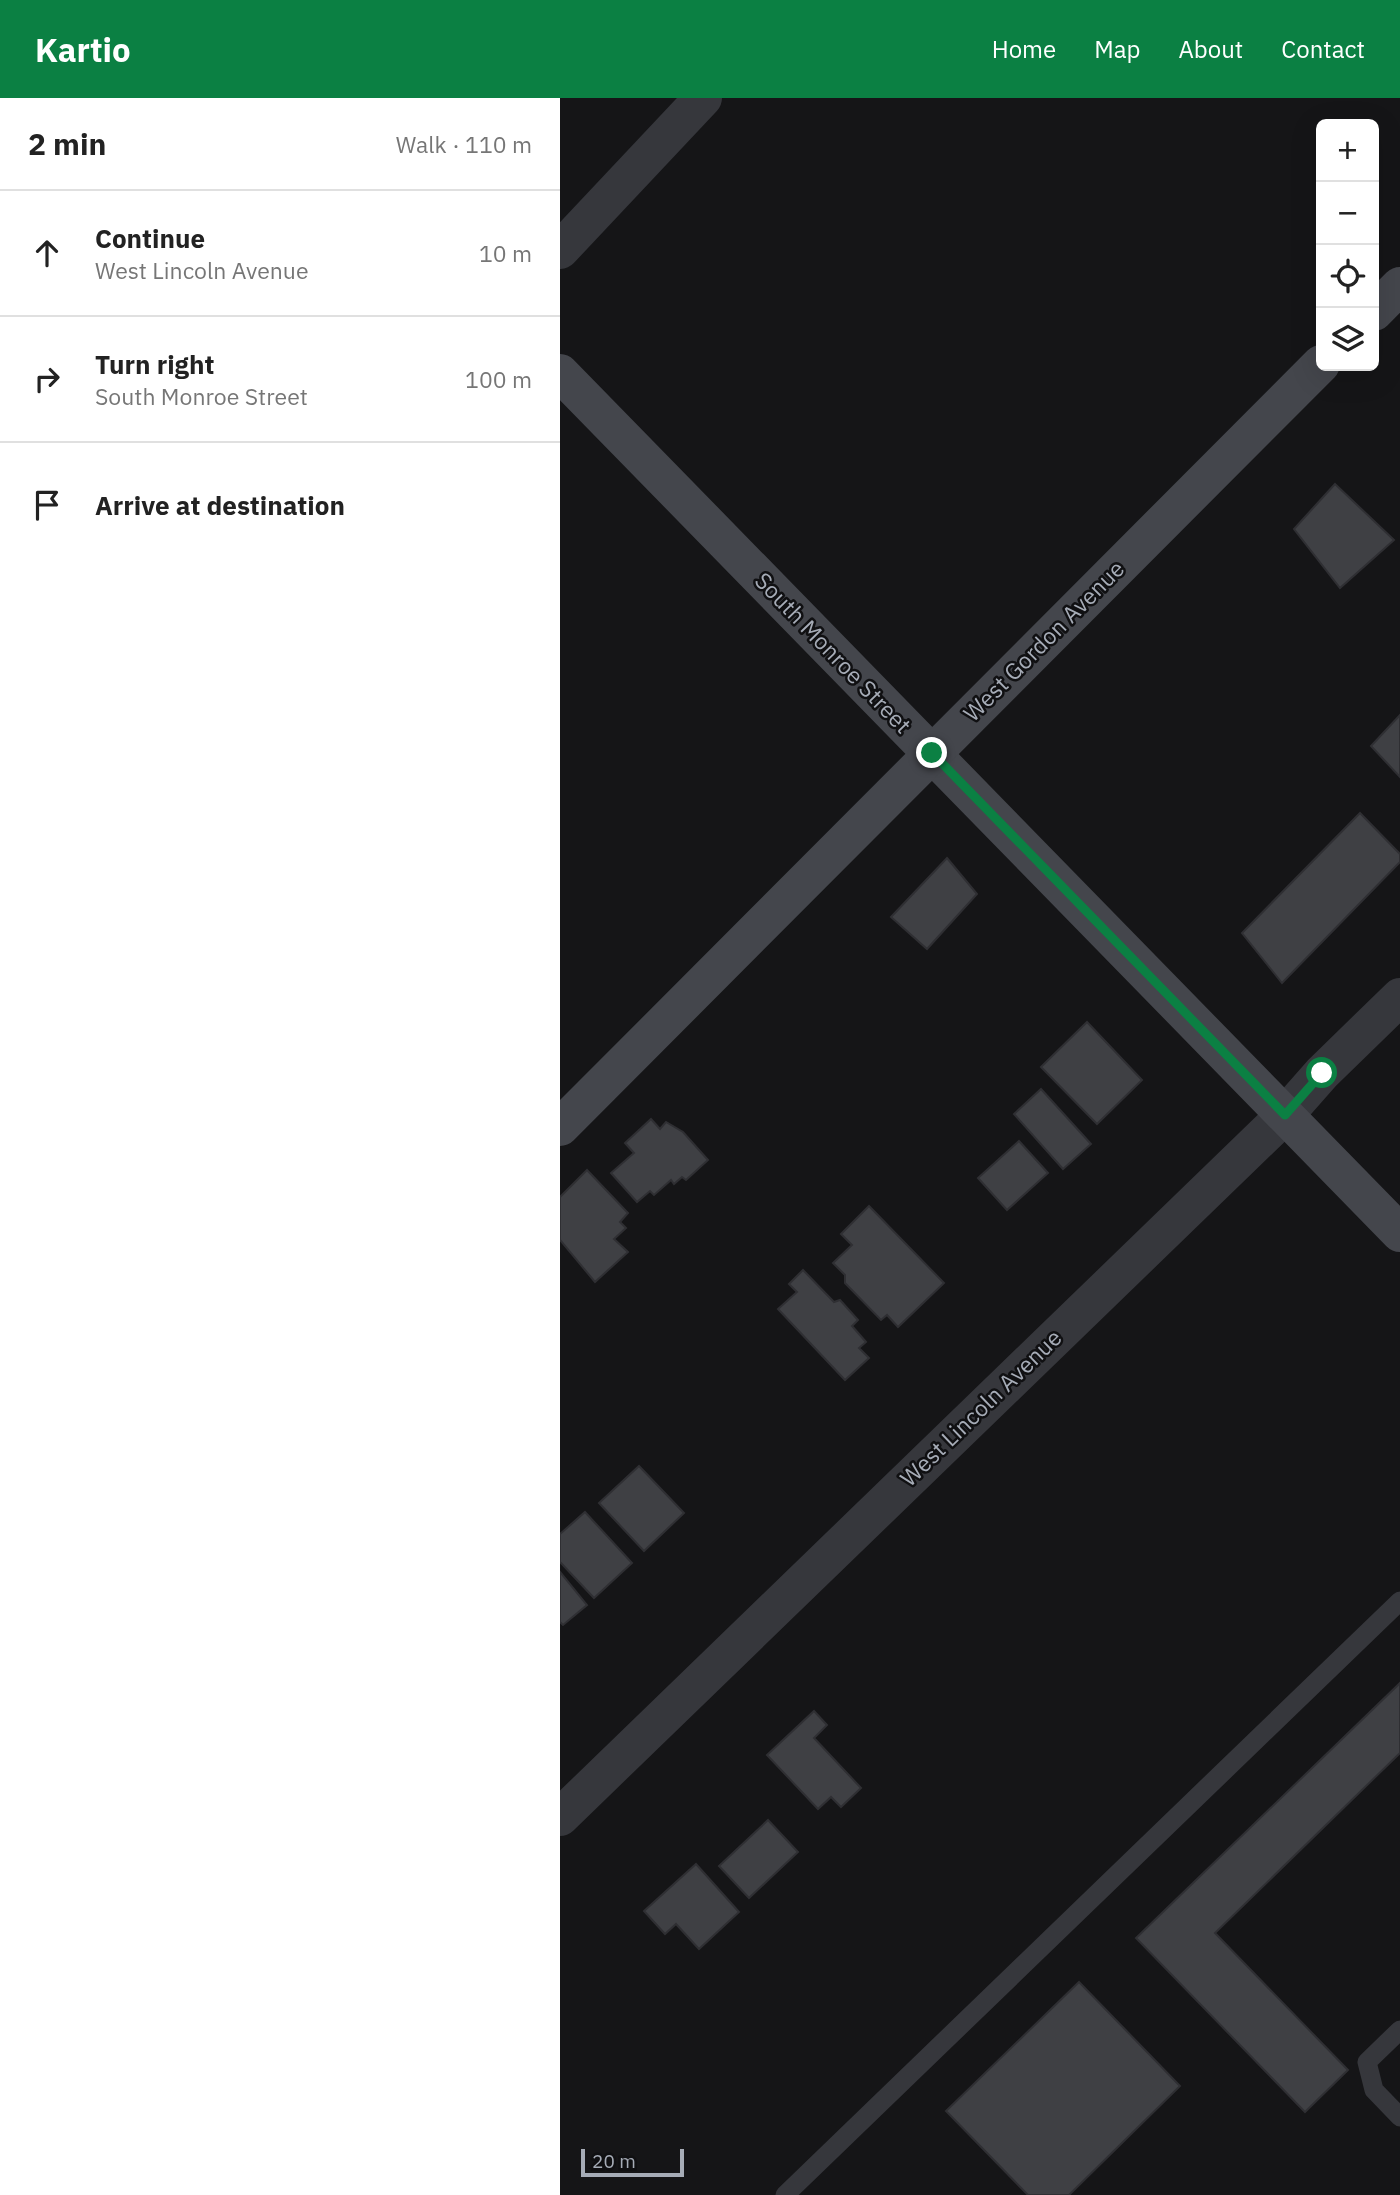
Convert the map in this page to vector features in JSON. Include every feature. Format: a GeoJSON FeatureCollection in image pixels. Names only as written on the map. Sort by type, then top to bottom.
{"type":"FeatureCollection","features":[{"type":"Feature","properties":{"kind":"main road"},"geometry":{"type":"LineString","coordinates":[[1378,308],[1400,286]]}},
{"type":"Feature","properties":{"kind":"main road","name":"West Gordon Avenue"},"geometry":{"type":"LineString","coordinates":[[560,1127],[1316,369]]}},
{"type":"Feature","properties":{"kind":"main road","name":"South Monroe Street"},"geometry":{"type":"LineString","coordinates":[[560,373],[1400,1233]]}},
{"type":"Feature","properties":{"kind":"street"},"geometry":{"type":"LineString","coordinates":[[560,250],[703,98]]}},
{"type":"Feature","properties":{"kind":"street","name":"West Lincoln Avenue"},"geometry":{"type":"LineString","coordinates":[[560,1817],[1234,1161],[1285,1115],[1322,1073],[1400,997]]}},
{"type":"Feature","properties":{"kind":"lane"},"geometry":{"type":"LineString","coordinates":[[785,2195],[1400,1601]]}},
{"type":"Feature","properties":{"kind":"lane"},"geometry":{"type":"LineString","coordinates":[[1400,2030],[1367,2062],[1374,2090],[1400,2117]]}},
{"type":"Feature","properties":{"kind":"building"},"geometry":{"type":"Polygon","coordinates":[[[1335,484],[1394,540],[1340,588],[1294,529],[1335,484]]]}},
{"type":"Feature","properties":{"kind":"building"},"geometry":{"type":"Polygon","coordinates":[[[1400,715],[1400,777],[1371,746],[1400,715]]]}},
{"type":"Feature","properties":{"kind":"building"},"geometry":{"type":"Polygon","coordinates":[[[1360,813],[1400,854],[1400,862],[1282,983],[1242,933],[1360,813]]]}},
{"type":"Feature","properties":{"kind":"building"},"geometry":{"type":"Polygon","coordinates":[[[947,858],[977,894],[927,949],[891,917],[947,858]]]}},
{"type":"Feature","properties":{"kind":"building"},"geometry":{"type":"Polygon","coordinates":[[[1087,1022],[1142,1080],[1097,1124],[1041,1067],[1087,1022]]]}},
{"type":"Feature","properties":{"kind":"building"},"geometry":{"type":"Polygon","coordinates":[[[1041,1089],[1091,1144],[1063,1169],[1014,1114],[1041,1089]]]}},
{"type":"Feature","properties":{"kind":"building"},"geometry":{"type":"Polygon","coordinates":[[[651,1119],[660,1129],[666,1122],[683,1132],[708,1160],[686,1180],[682,1177],[674,1184],[671,1180],[654,1195],[650,1191],[637,1202],[611,1173],[634,1153],[625,1143],[651,1119]]]}},
{"type":"Feature","properties":{"kind":"building"},"geometry":{"type":"Polygon","coordinates":[[[1019,1141],[1048,1173],[1007,1210],[978,1178],[1019,1141]]]}},
{"type":"Feature","properties":{"kind":"building"},"geometry":{"type":"Polygon","coordinates":[[[587,1170],[628,1213],[620,1222],[626,1228],[614,1239],[628,1252],[595,1282],[560,1240],[560,1197],[587,1170]]]}},
{"type":"Feature","properties":{"kind":"building"},"geometry":{"type":"Polygon","coordinates":[[[869,1206],[944,1283],[898,1327],[887,1315],[881,1320],[845,1283],[845,1275],[833,1263],[852,1245],[841,1234],[869,1206]]]}},
{"type":"Feature","properties":{"kind":"building"},"geometry":{"type":"Polygon","coordinates":[[[803,1270],[834,1302],[840,1300],[858,1320],[852,1326],[866,1342],[859,1348],[869,1358],[845,1380],[778,1309],[797,1292],[789,1284],[803,1270]]]}},
{"type":"Feature","properties":{"kind":"building"},"geometry":{"type":"Polygon","coordinates":[[[639,1466],[684,1513],[644,1551],[599,1503],[639,1466]]]}},
{"type":"Feature","properties":{"kind":"building"},"geometry":{"type":"Polygon","coordinates":[[[585,1512],[632,1563],[594,1598],[560,1562],[560,1534],[585,1512]]]}},
{"type":"Feature","properties":{"kind":"building"},"geometry":{"type":"Polygon","coordinates":[[[560,1572],[587,1605],[563,1625],[560,1622],[560,1572]]]}},
{"type":"Feature","properties":{"kind":"building"},"geometry":{"type":"Polygon","coordinates":[[[1400,1683],[1400,1753],[1215,1933],[1348,2070],[1305,2112],[1136,1938],[1400,1683]]]}},
{"type":"Feature","properties":{"kind":"building"},"geometry":{"type":"Polygon","coordinates":[[[814,1711],[827,1725],[814,1738],[861,1788],[841,1807],[831,1797],[818,1809],[767,1755],[814,1711]]]}},
{"type":"Feature","properties":{"kind":"building"},"geometry":{"type":"Polygon","coordinates":[[[768,1820],[798,1852],[749,1898],[719,1866],[768,1820]]]}},
{"type":"Feature","properties":{"kind":"building"},"geometry":{"type":"Polygon","coordinates":[[[696,1864],[739,1912],[699,1949],[676,1924],[665,1934],[644,1911],[696,1864]]]}},
{"type":"Feature","properties":{"kind":"building"},"geometry":{"type":"Polygon","coordinates":[[[1079,1982],[1180,2086],[1069,2195],[1028,2195],[946,2111],[1079,1982]]]}},
{"type":"Feature","properties":{"kind":"route"},"geometry":{"type":"LineString","coordinates":[[932,753],[1285,1115],[1322,1073]]}}]}
